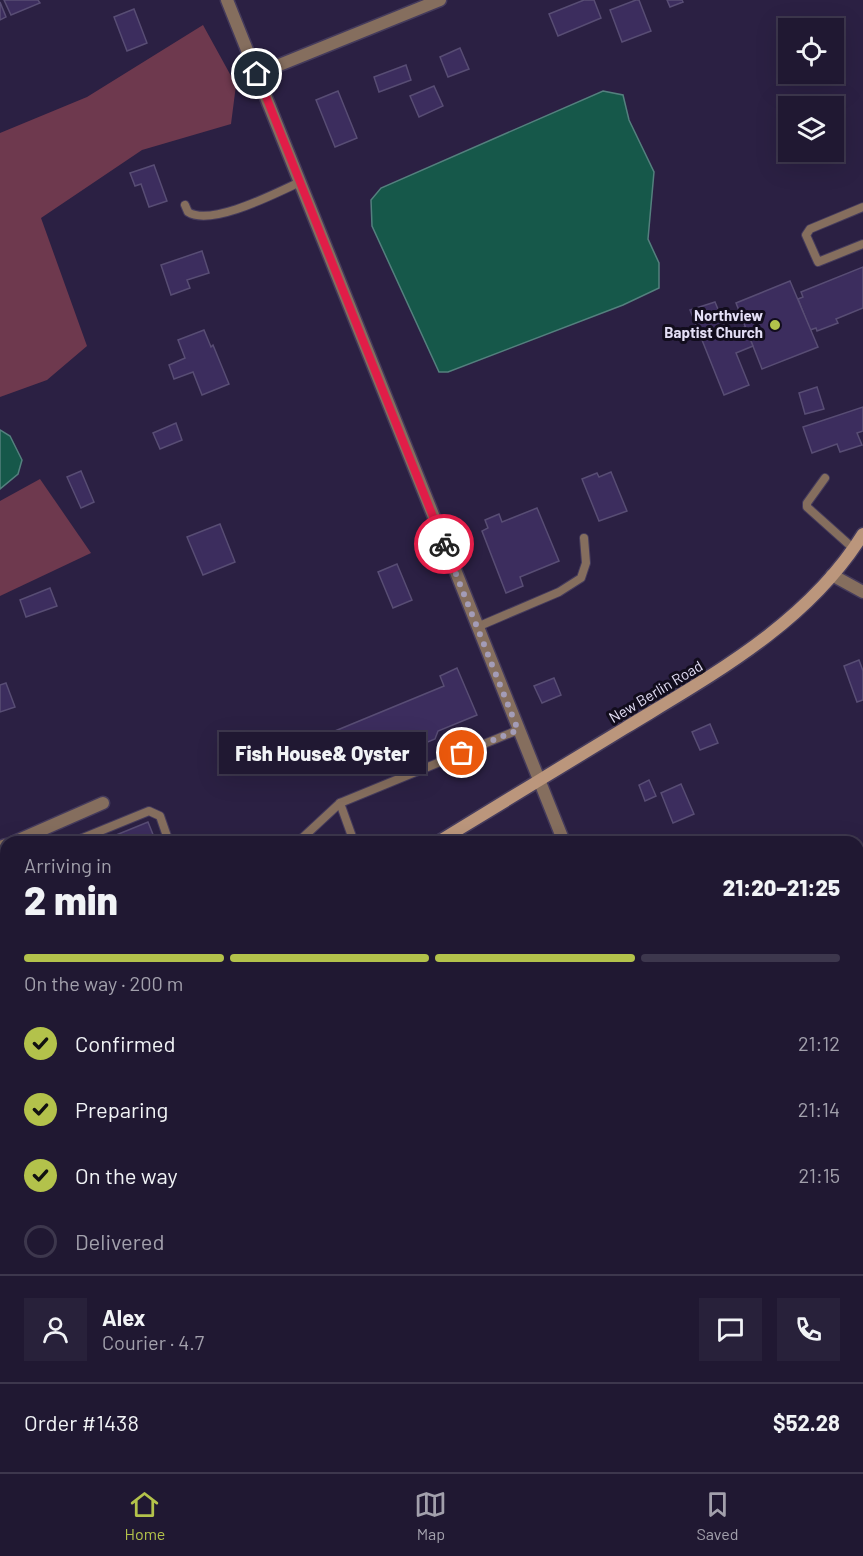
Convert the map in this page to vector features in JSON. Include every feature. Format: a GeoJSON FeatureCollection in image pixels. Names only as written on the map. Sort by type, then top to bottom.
{"type":"FeatureCollection","features":[{"type":"Feature","properties":{"kind":"street"},"geometry":{"type":"LineString","coordinates":[[227,0],[561,836]]}},
{"type":"Feature","properties":{"kind":"street"},"geometry":{"type":"LineString","coordinates":[[257,74],[440,0]]}},
{"type":"Feature","properties":{"kind":"street","name":"New Berlin Road"},"geometry":{"type":"LineString","coordinates":[[450,836],[741,658],[789,618],[832,575],[854,549],[863,534]]}},
{"type":"Feature","properties":{"kind":"street"},"geometry":{"type":"LineString","coordinates":[[832,575],[863,592]]}},
{"type":"Feature","properties":{"kind":"street"},"geometry":{"type":"LineString","coordinates":[[28,836],[103,803]]}},
{"type":"Feature","properties":{"kind":"lane"},"geometry":{"type":"LineString","coordinates":[[185,205],[188,212],[194,215],[224,212],[300,182]]}},
{"type":"Feature","properties":{"kind":"lane"},"geometry":{"type":"LineString","coordinates":[[863,207],[810,229],[806,235],[818,262],[863,244]]}},
{"type":"Feature","properties":{"kind":"lane"},"geometry":{"type":"LineString","coordinates":[[825,478],[807,503],[807,507],[854,549]]}},
{"type":"Feature","properties":{"kind":"lane"},"geometry":{"type":"LineString","coordinates":[[477,627],[559,592],[581,578],[586,563],[584,538]]}},
{"type":"Feature","properties":{"kind":"lane"},"geometry":{"type":"LineString","coordinates":[[304,836],[340,803],[518,730]]}},
{"type":"Feature","properties":{"kind":"lane"},"geometry":{"type":"LineString","coordinates":[[340,803],[352,836]]}},
{"type":"Feature","properties":{"kind":"lane"},"geometry":{"type":"LineString","coordinates":[[89,836],[149,811],[160,816],[167,836]]}},
{"type":"Feature","properties":{"kind":"shaded area"},"geometry":{"type":"Polygon","coordinates":[[[203,25],[236,85],[231,124],[142,150],[41,218],[87,346],[47,380],[0,397],[0,133],[87,97],[203,25]]]}},
{"type":"Feature","properties":{"kind":"shaded area"},"geometry":{"type":"Polygon","coordinates":[[[603,91],[623,95],[629,120],[654,172],[648,239],[659,263],[659,288],[623,305],[448,372],[439,372],[372,226],[371,200],[381,188],[603,91]]]}},
{"type":"Feature","properties":{"kind":"shaded area"},"geometry":{"type":"Polygon","coordinates":[[[0,430],[10,436],[22,460],[18,474],[0,489],[0,430]]]}},
{"type":"Feature","properties":{"kind":"shaded area"},"geometry":{"type":"Polygon","coordinates":[[[40,479],[91,553],[0,596],[0,501],[40,479]]]}},
{"type":"Feature","properties":{"kind":"building"},"geometry":{"type":"Polygon","coordinates":[[[4,0],[38,0],[40,3],[11,15],[4,0]]]}},
{"type":"Feature","properties":{"kind":"building"},"geometry":{"type":"Polygon","coordinates":[[[584,0],[594,0],[601,18],[558,36],[549,14],[584,0]]]}},
{"type":"Feature","properties":{"kind":"building"},"geometry":{"type":"Polygon","coordinates":[[[639,0],[651,31],[622,42],[610,10],[639,0]]]}},
{"type":"Feature","properties":{"kind":"building"},"geometry":{"type":"Polygon","coordinates":[[[667,0],[682,0],[683,2],[670,7],[667,0]]]}},
{"type":"Feature","properties":{"kind":"building"},"geometry":{"type":"Polygon","coordinates":[[[0,2],[6,17],[0,20],[0,2]]]}},
{"type":"Feature","properties":{"kind":"building"},"geometry":{"type":"Polygon","coordinates":[[[134,9],[147,43],[127,51],[114,17],[134,9]]]}},
{"type":"Feature","properties":{"kind":"building"},"geometry":{"type":"Polygon","coordinates":[[[460,48],[469,69],[448,77],[440,57],[460,48]]]}},
{"type":"Feature","properties":{"kind":"building"},"geometry":{"type":"Polygon","coordinates":[[[406,65],[411,80],[379,92],[374,77],[406,65]]]}},
{"type":"Feature","properties":{"kind":"building"},"geometry":{"type":"Polygon","coordinates":[[[434,86],[443,106],[419,117],[410,96],[434,86]]]}},
{"type":"Feature","properties":{"kind":"building"},"geometry":{"type":"Polygon","coordinates":[[[338,91],[357,138],[335,147],[316,100],[338,91]]]}},
{"type":"Feature","properties":{"kind":"building"},"geometry":{"type":"Polygon","coordinates":[[[154,165],[167,201],[149,207],[141,184],[135,186],[130,173],[154,165]]]}},
{"type":"Feature","properties":{"kind":"building"},"geometry":{"type":"Polygon","coordinates":[[[202,251],[209,273],[187,280],[190,288],[171,295],[161,265],[202,251]]]}},
{"type":"Feature","properties":{"kind":"building"},"geometry":{"type":"Polygon","coordinates":[[[863,267],[863,308],[836,319],[838,323],[817,331],[816,328],[810,330],[798,299],[803,297],[801,292],[863,267]]]}},
{"type":"Feature","properties":{"kind":"building"},"geometry":{"type":"Polygon","coordinates":[[[790,281],[818,347],[762,369],[736,303],[790,281]]]}},
{"type":"Feature","properties":{"kind":"building"},"geometry":{"type":"Polygon","coordinates":[[[715,302],[728,333],[745,327],[753,346],[736,353],[749,385],[724,395],[690,310],[715,302]]]}},
{"type":"Feature","properties":{"kind":"building"},"geometry":{"type":"Polygon","coordinates":[[[204,330],[211,347],[213,345],[229,384],[202,395],[193,372],[174,379],[169,365],[185,358],[178,340],[204,330]]]}},
{"type":"Feature","properties":{"kind":"building"},"geometry":{"type":"Polygon","coordinates":[[[817,387],[824,409],[805,414],[799,393],[817,387]]]}},
{"type":"Feature","properties":{"kind":"building"},"geometry":{"type":"Polygon","coordinates":[[[863,407],[863,431],[857,433],[862,445],[840,452],[837,444],[812,453],[803,427],[863,407]]]}},
{"type":"Feature","properties":{"kind":"building"},"geometry":{"type":"Polygon","coordinates":[[[176,423],[182,440],[160,449],[153,433],[176,423]]]}},
{"type":"Feature","properties":{"kind":"building"},"geometry":{"type":"Polygon","coordinates":[[[81,471],[94,502],[81,508],[67,477],[81,471]]]}},
{"type":"Feature","properties":{"kind":"building"},"geometry":{"type":"Polygon","coordinates":[[[611,472],[627,511],[599,521],[582,479],[597,473],[599,477],[611,472]]]}},
{"type":"Feature","properties":{"kind":"building"},"geometry":{"type":"Polygon","coordinates":[[[537,508],[559,561],[520,577],[523,586],[506,593],[482,531],[488,528],[485,520],[499,514],[502,522],[537,508]]]}},
{"type":"Feature","properties":{"kind":"building"},"geometry":{"type":"Polygon","coordinates":[[[220,524],[235,562],[203,575],[187,537],[220,524]]]}},
{"type":"Feature","properties":{"kind":"building"},"geometry":{"type":"Polygon","coordinates":[[[397,564],[412,600],[393,608],[378,572],[397,564]]]}},
{"type":"Feature","properties":{"kind":"building"},"geometry":{"type":"Polygon","coordinates":[[[50,588],[57,606],[26,617],[20,600],[50,588]]]}},
{"type":"Feature","properties":{"kind":"building"},"geometry":{"type":"Polygon","coordinates":[[[859,660],[863,671],[863,700],[857,702],[844,666],[859,660]]]}},
{"type":"Feature","properties":{"kind":"building"},"geometry":{"type":"Polygon","coordinates":[[[457,668],[477,715],[438,731],[435,739],[394,756],[388,752],[350,768],[335,731],[444,686],[440,676],[457,668]]]}},
{"type":"Feature","properties":{"kind":"building"},"geometry":{"type":"Polygon","coordinates":[[[554,678],[561,695],[542,703],[534,686],[554,678]]]}},
{"type":"Feature","properties":{"kind":"building"},"geometry":{"type":"Polygon","coordinates":[[[6,683],[15,707],[0,712],[0,685],[6,683]]]}},
{"type":"Feature","properties":{"kind":"building"},"geometry":{"type":"Polygon","coordinates":[[[710,724],[718,743],[700,750],[692,732],[710,724]]]}},
{"type":"Feature","properties":{"kind":"building"},"geometry":{"type":"Polygon","coordinates":[[[649,780],[656,796],[645,801],[639,785],[649,780]]]}},
{"type":"Feature","properties":{"kind":"building"},"geometry":{"type":"Polygon","coordinates":[[[681,784],[694,814],[673,823],[661,793],[681,784]]]}},
{"type":"Feature","properties":{"kind":"building"},"geometry":{"type":"Polygon","coordinates":[[[148,822],[154,836],[114,836],[148,822]]]}},
{"type":"Feature","properties":{"kind":"way so far"},"geometry":{"type":"LineString","coordinates":[[444,544],[518,730],[462,753]]}},
{"type":"Feature","properties":{"kind":"place","name":"Northview Baptist Church"},"geometry":{"type":"Point","coordinates":[775,325]}},
{"type":"Feature","properties":{"kind":"place","name":"Fish House& Oyster"},"geometry":{"type":"Point","coordinates":[462,753]}},
{"type":"Feature","properties":{"kind":"route"},"geometry":{"type":"LineString","coordinates":[[257,74],[444,544]]}}]}
